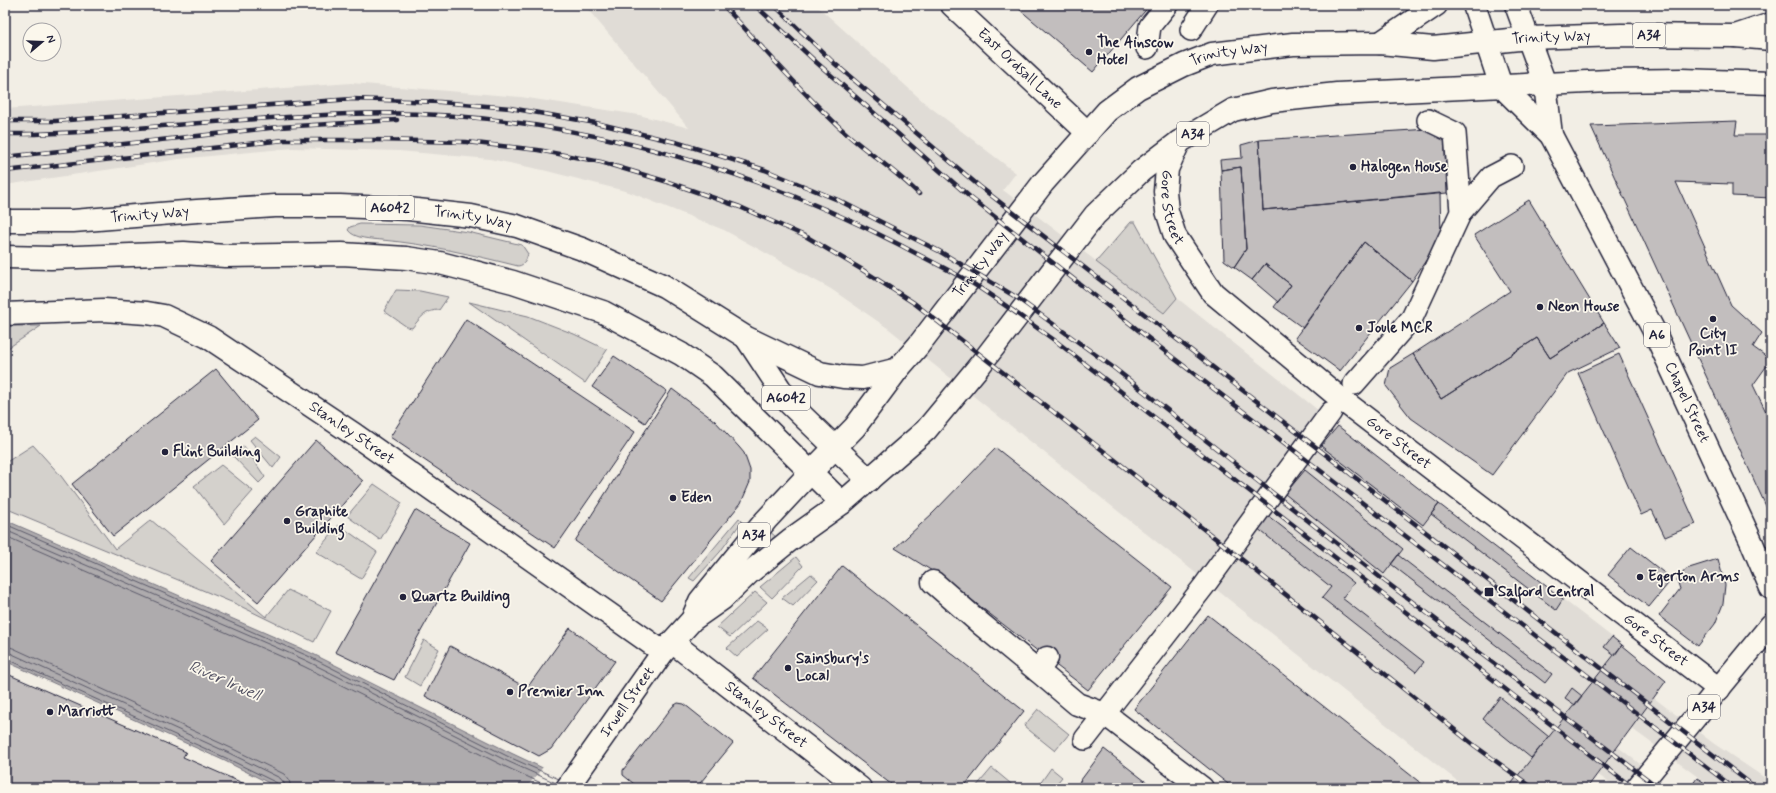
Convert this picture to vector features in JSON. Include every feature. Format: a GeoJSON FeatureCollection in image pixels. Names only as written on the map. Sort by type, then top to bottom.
{"type":"FeatureCollection","features":[{"type":"Feature","properties":{"kind":"main road","name":"East Ordsall Lane"},"geometry":{"type":"LineString","coordinates":[[952,5],[1088,133]]}},
{"type":"Feature","properties":{"kind":"main road"},"geometry":{"type":"LineString","coordinates":[[1380,43],[1436,5]]}},
{"type":"Feature","properties":{"kind":"main road","name":"Chapel Street"},"geometry":{"type":"LineString","coordinates":[[1474,5],[1502,86],[1551,135],[1654,329],[1749,536],[1771,588]]}},
{"type":"Feature","properties":{"kind":"main road","name":"Chapel Street"},"geometry":{"type":"LineString","coordinates":[[1516,5],[1545,84],[1551,135]]}},
{"type":"Feature","properties":{"kind":"main road"},"geometry":{"type":"LineString","coordinates":[[1735,36],[1771,24]]}},
{"type":"Feature","properties":{"kind":"main road","name":"Trinity Way"},"geometry":{"type":"LineString","coordinates":[[811,472],[855,427],[898,369],[918,346],[1043,183],[1107,111],[1138,88],[1184,65],[1212,54],[1293,44],[1380,43],[1433,48],[1528,38],[1621,35],[1735,36],[1771,39]]}},
{"type":"Feature","properties":{"kind":"main road","name":"A34"},"geometry":{"type":"LineString","coordinates":[[842,503],[926,430],[1081,235],[1095,215],[1141,171],[1179,142],[1233,110],[1272,101],[1337,94],[1545,84],[1682,80],[1771,83]]}},
{"type":"Feature","properties":{"kind":"main road","name":"Gore Street"},"geometry":{"type":"LineString","coordinates":[[1179,142],[1167,169],[1165,191],[1167,211],[1176,236],[1214,293],[1341,399],[1719,689]]}},
{"type":"Feature","properties":{"kind":"main road","name":"Trinity Way"},"geometry":{"type":"LineString","coordinates":[[5,221],[73,221],[197,210],[275,206],[332,206],[408,209],[471,216],[517,226],[582,249],[664,286],[747,338],[790,404],[870,480]]}},
{"type":"Feature","properties":{"kind":"main road","name":"A6042"},"geometry":{"type":"LineString","coordinates":[[5,257],[51,258],[184,253],[225,256],[342,254],[433,262],[473,270],[553,294],[603,312],[681,354],[713,376],[811,472]]}},
{"type":"Feature","properties":{"kind":"main road","name":"Stanley Street"},"geometry":{"type":"LineString","coordinates":[[5,314],[104,310],[147,313],[164,316],[208,337],[667,647],[860,788]]}},
{"type":"Feature","properties":{"kind":"main road"},"geometry":{"type":"LineString","coordinates":[[747,338],[806,367],[826,375],[863,378],[898,369]]}},
{"type":"Feature","properties":{"kind":"main road"},"geometry":{"type":"LineString","coordinates":[[811,472],[842,503]]}},
{"type":"Feature","properties":{"kind":"main road","name":"Irwell Street"},"geometry":{"type":"LineString","coordinates":[[692,620],[700,601],[709,589],[766,520],[811,472]]}},
{"type":"Feature","properties":{"kind":"main road","name":"Irwell Street"},"geometry":{"type":"LineString","coordinates":[[569,784],[667,647],[692,620],[722,599],[749,573],[790,540],[842,503]]}},
{"type":"Feature","properties":{"kind":"main road"},"geometry":{"type":"LineString","coordinates":[[933,582],[981,624],[1043,664],[1077,704],[1105,714],[1202,788]]}},
{"type":"Feature","properties":{"kind":"main road","name":"A34"},"geometry":{"type":"LineString","coordinates":[[1637,788],[1771,625]]}},
{"type":"Feature","properties":{"kind":"street"},"geometry":{"type":"LineString","coordinates":[[1147,48],[1150,26],[1167,5]]}},
{"type":"Feature","properties":{"kind":"street"},"geometry":{"type":"LineString","coordinates":[[1191,30],[1206,5]]}},
{"type":"Feature","properties":{"kind":"street"},"geometry":{"type":"LineString","coordinates":[[1428,120],[1456,133],[1461,212]]}},
{"type":"Feature","properties":{"kind":"street"},"geometry":{"type":"LineString","coordinates":[[1354,384],[1412,318],[1461,212],[1492,177],[1512,166]]}},
{"type":"Feature","properties":{"kind":"street"},"geometry":{"type":"LineString","coordinates":[[1085,739],[1204,586],[1331,412]]}},
{"type":"Feature","properties":{"kind":"shaded area"},"geometry":{"type":"Polygon","coordinates":[[[584,5],[816,5],[926,104],[1016,173],[1003,190],[1164,313],[1177,298],[1338,426],[1612,637],[1666,681],[1654,698],[1713,743],[1771,782],[1771,788],[1713,788],[1631,728],[1618,747],[1671,788],[1617,788],[1597,774],[1587,788],[1466,788],[889,329],[831,289],[724,230],[629,192],[543,170],[490,159],[399,151],[292,148],[179,159],[5,185],[5,109],[351,83],[521,97],[639,115],[689,128],[584,5]]]}},
{"type":"Feature","properties":{"kind":"shaded area"},"geometry":{"type":"Polygon","coordinates":[[[1131,222],[1135,222],[1177,298],[1164,313],[1096,262],[1131,222]]]}},
{"type":"Feature","properties":{"kind":"shaded area"},"geometry":{"type":"Polygon","coordinates":[[[360,224],[420,225],[468,232],[522,245],[528,254],[524,263],[518,266],[433,247],[364,238],[351,233],[348,230],[350,227],[360,224]]]}},
{"type":"Feature","properties":{"kind":"shaded area"},"geometry":{"type":"Polygon","coordinates":[[[396,290],[420,291],[448,297],[439,310],[430,311],[427,313],[412,328],[407,327],[384,311],[396,290]]]}},
{"type":"Feature","properties":{"kind":"shaded area"},"geometry":{"type":"Polygon","coordinates":[[[469,302],[528,316],[574,334],[607,350],[585,383],[469,302]]]}},
{"type":"Feature","properties":{"kind":"shaded area"},"geometry":{"type":"Polygon","coordinates":[[[5,326],[41,326],[5,350],[5,326]]]}},
{"type":"Feature","properties":{"kind":"shaded area"},"geometry":{"type":"Polygon","coordinates":[[[255,436],[281,457],[273,468],[250,440],[255,436]]]}},
{"type":"Feature","properties":{"kind":"shaded area"},"geometry":{"type":"Polygon","coordinates":[[[33,445],[61,476],[115,549],[151,520],[266,617],[288,590],[331,611],[314,642],[236,604],[5,508],[5,463],[33,445]]]}},
{"type":"Feature","properties":{"kind":"shaded area"},"geometry":{"type":"Polygon","coordinates":[[[244,446],[265,477],[259,483],[232,455],[244,446]]]}},
{"type":"Feature","properties":{"kind":"shaded area"},"geometry":{"type":"Polygon","coordinates":[[[221,465],[253,491],[224,524],[194,486],[221,465]]]}},
{"type":"Feature","properties":{"kind":"shaded area"},"geometry":{"type":"Polygon","coordinates":[[[374,484],[402,503],[380,540],[347,516],[374,484]]]}},
{"type":"Feature","properties":{"kind":"shaded area"},"geometry":{"type":"Polygon","coordinates":[[[739,518],[742,521],[720,552],[694,581],[689,578],[739,518]]]}},
{"type":"Feature","properties":{"kind":"shaded area"},"geometry":{"type":"Polygon","coordinates":[[[339,525],[377,552],[361,579],[316,552],[339,525]]]}},
{"type":"Feature","properties":{"kind":"shaded area"},"geometry":{"type":"Polygon","coordinates":[[[766,528],[777,538],[722,588],[766,528]]]}},
{"type":"Feature","properties":{"kind":"shaded area"},"geometry":{"type":"Polygon","coordinates":[[[796,557],[803,566],[772,598],[760,587],[796,557]]]}},
{"type":"Feature","properties":{"kind":"shaded area"},"geometry":{"type":"Polygon","coordinates":[[[811,574],[818,580],[793,606],[782,598],[811,574]]]}},
{"type":"Feature","properties":{"kind":"shaded area"},"geometry":{"type":"Polygon","coordinates":[[[755,592],[767,602],[730,637],[717,627],[755,592]]]}},
{"type":"Feature","properties":{"kind":"shaded area"},"geometry":{"type":"Polygon","coordinates":[[[757,621],[768,629],[737,657],[727,648],[757,621]]]}},
{"type":"Feature","properties":{"kind":"shaded area"},"geometry":{"type":"Polygon","coordinates":[[[424,640],[439,649],[420,686],[405,677],[424,640]]]}},
{"type":"Feature","properties":{"kind":"shaded area"},"geometry":{"type":"Polygon","coordinates":[[[1038,709],[1069,734],[1055,751],[1024,726],[1038,709]]]}},
{"type":"Feature","properties":{"kind":"shaded area"},"geometry":{"type":"Polygon","coordinates":[[[992,768],[1016,788],[975,788],[992,768]]]}},
{"type":"Feature","properties":{"kind":"shaded area"},"geometry":{"type":"Polygon","coordinates":[[[1051,768],[1062,777],[1053,788],[1037,788],[1051,768]]]}},
{"type":"Feature","properties":{"kind":"water","name":"River Irwell"},"geometry":{"type":"Polygon","coordinates":[[[5,520],[309,652],[511,753],[585,788],[279,788],[225,761],[5,661],[5,520]]]}},
{"type":"Feature","properties":{"kind":"pier"},"geometry":{"type":"Polygon","coordinates":[[[543,767],[572,781],[585,788],[526,788],[543,767]]]}},
{"type":"Feature","properties":{"kind":"building","name":"The Ainscow Hotel"},"geometry":{"type":"Polygon","coordinates":[[[1023,5],[1150,5],[1093,72],[1019,9],[1023,5]]]}},
{"type":"Feature","properties":{"kind":"building"},"geometry":{"type":"Polygon","coordinates":[[[1545,5],[1563,5],[1547,9],[1545,5]]]}},
{"type":"Feature","properties":{"kind":"building","name":"City Point II"},"geometry":{"type":"Polygon","coordinates":[[[1737,121],[1735,135],[1771,135],[1771,198],[1732,196],[1732,184],[1676,182],[1731,305],[1762,333],[1753,347],[1771,360],[1753,385],[1771,422],[1771,517],[1591,126],[1737,121]]]}},
{"type":"Feature","properties":{"kind":"building","name":"Halogen House"},"geometry":{"type":"Polygon","coordinates":[[[1444,128],[1447,193],[1263,210],[1259,140],[1444,128]]]}},
{"type":"Feature","properties":{"kind":"building"},"geometry":{"type":"Polygon","coordinates":[[[1259,140],[1263,210],[1440,193],[1441,238],[1412,281],[1364,242],[1303,328],[1274,307],[1291,285],[1265,264],[1252,280],[1234,267],[1246,249],[1241,167],[1221,170],[1220,160],[1242,158],[1241,145],[1259,140]]]}},
{"type":"Feature","properties":{"kind":"building"},"geometry":{"type":"Polygon","coordinates":[[[1241,167],[1246,249],[1234,267],[1224,260],[1221,170],[1241,167]]]}},
{"type":"Feature","properties":{"kind":"building","name":"Neon House"},"geometry":{"type":"Polygon","coordinates":[[[1529,200],[1604,323],[1550,358],[1537,338],[1441,399],[1413,354],[1510,291],[1474,235],[1529,200]]]}},
{"type":"Feature","properties":{"kind":"building"},"geometry":{"type":"Polygon","coordinates":[[[1364,242],[1412,281],[1340,371],[1295,338],[1364,242]]]}},
{"type":"Feature","properties":{"kind":"building"},"geometry":{"type":"Polygon","coordinates":[[[1265,264],[1291,285],[1278,302],[1252,280],[1265,264]]]}},
{"type":"Feature","properties":{"kind":"building"},"geometry":{"type":"Polygon","coordinates":[[[466,319],[635,432],[555,548],[390,437],[466,319]]]}},
{"type":"Feature","properties":{"kind":"building"},"geometry":{"type":"Polygon","coordinates":[[[1604,323],[1620,348],[1568,373],[1492,475],[1411,418],[1386,386],[1390,368],[1413,354],[1441,399],[1537,338],[1550,358],[1604,323]]]}},
{"type":"Feature","properties":{"kind":"building"},"geometry":{"type":"Polygon","coordinates":[[[1619,354],[1696,524],[1665,537],[1652,510],[1641,515],[1578,373],[1619,354]]]}},
{"type":"Feature","properties":{"kind":"building"},"geometry":{"type":"Polygon","coordinates":[[[614,356],[667,391],[645,423],[592,387],[614,356]]]}},
{"type":"Feature","properties":{"kind":"building","name":"Flint Building"},"geometry":{"type":"Polygon","coordinates":[[[216,369],[258,420],[113,536],[72,484],[216,369]]]}},
{"type":"Feature","properties":{"kind":"building","name":"Eden"},"geometry":{"type":"Polygon","coordinates":[[[672,389],[715,421],[739,447],[744,453],[750,470],[750,482],[741,503],[661,601],[575,541],[672,389]]]}},
{"type":"Feature","properties":{"kind":"building"},"geometry":{"type":"Polygon","coordinates":[[[1338,426],[1439,504],[1423,525],[1321,446],[1338,426]]]}},
{"type":"Feature","properties":{"kind":"building","name":"Graphite Building"},"geometry":{"type":"Polygon","coordinates":[[[316,440],[363,481],[258,602],[211,561],[316,440]]]}},
{"type":"Feature","properties":{"kind":"building"},"geometry":{"type":"Polygon","coordinates":[[[996,448],[1172,587],[1088,690],[942,577],[895,548],[933,513],[996,448]]]}},
{"type":"Feature","properties":{"kind":"building"},"geometry":{"type":"Polygon","coordinates":[[[1305,470],[1403,549],[1384,574],[1285,494],[1305,470]]]}},
{"type":"Feature","properties":{"kind":"building"},"geometry":{"type":"Polygon","coordinates":[[[1439,504],[1563,599],[1556,610],[1431,514],[1439,504]]]}},
{"type":"Feature","properties":{"kind":"building","name":"Quartz Building"},"geometry":{"type":"Polygon","coordinates":[[[415,510],[470,543],[394,680],[335,652],[415,510]]]}},
{"type":"Feature","properties":{"kind":"building"},"geometry":{"type":"Polygon","coordinates":[[[1267,515],[1354,583],[1342,598],[1424,662],[1416,672],[1322,598],[1331,587],[1257,528],[1267,515]]]}},
{"type":"Feature","properties":{"kind":"building","name":"Egerton Arms"},"geometry":{"type":"Polygon","coordinates":[[[1631,547],[1672,579],[1649,607],[1608,575],[1631,547]]]}},
{"type":"Feature","properties":{"kind":"building"},"geometry":{"type":"Polygon","coordinates":[[[1398,555],[1552,674],[1545,683],[1391,564],[1398,555]]]}},
{"type":"Feature","properties":{"kind":"building"},"geometry":{"type":"Polygon","coordinates":[[[1718,559],[1725,585],[1723,604],[1715,624],[1698,646],[1659,616],[1680,589],[1677,580],[1686,569],[1718,559]]]}},
{"type":"Feature","properties":{"kind":"building"},"geometry":{"type":"Polygon","coordinates":[[[842,566],[1024,711],[963,788],[896,788],[753,678],[842,566]]]}},
{"type":"Feature","properties":{"kind":"building"},"geometry":{"type":"Polygon","coordinates":[[[1208,615],[1427,788],[1233,788],[1134,709],[1208,615]]]}},
{"type":"Feature","properties":{"kind":"building","name":"Premier Inn"},"geometry":{"type":"Polygon","coordinates":[[[570,628],[615,661],[551,749],[539,756],[425,696],[450,646],[527,688],[570,628]]]}},
{"type":"Feature","properties":{"kind":"building"},"geometry":{"type":"Polygon","coordinates":[[[1612,637],[1622,645],[1615,655],[1604,647],[1612,637]]]}},
{"type":"Feature","properties":{"kind":"building"},"geometry":{"type":"Polygon","coordinates":[[[1622,645],[1666,681],[1587,788],[1508,788],[1622,645]]]}},
{"type":"Feature","properties":{"kind":"building","name":"Marriott"},"geometry":{"type":"Polygon","coordinates":[[[5,673],[186,752],[183,757],[254,788],[5,788],[5,673]]]}},
{"type":"Feature","properties":{"kind":"building"},"geometry":{"type":"Polygon","coordinates":[[[1572,688],[1582,696],[1575,705],[1565,698],[1572,688]]]}},
{"type":"Feature","properties":{"kind":"building"},"geometry":{"type":"Polygon","coordinates":[[[1500,697],[1549,737],[1531,758],[1483,719],[1500,697]]]}},
{"type":"Feature","properties":{"kind":"building"},"geometry":{"type":"Polygon","coordinates":[[[678,703],[684,704],[733,743],[696,788],[639,788],[623,775],[623,770],[673,706],[678,703]]]}},
{"type":"Feature","properties":{"kind":"building"},"geometry":{"type":"Polygon","coordinates":[[[1104,749],[1154,788],[1075,788],[1104,749]]]}},
{"type":"Feature","properties":{"kind":"building"},"geometry":{"type":"Polygon","coordinates":[[[1697,778],[1713,788],[1690,788],[1697,778]]]}},
{"type":"Feature","properties":{"kind":"railway"},"geometry":{"type":"LineString","coordinates":[[723,5],[784,72],[832,120],[919,194]]}},
{"type":"Feature","properties":{"kind":"railway"},"geometry":{"type":"LineString","coordinates":[[755,5],[816,62],[971,198],[1171,356],[1734,788]]}},
{"type":"Feature","properties":{"kind":"railway"},"geometry":{"type":"LineString","coordinates":[[774,5],[834,63],[979,186],[1756,788]]}},
{"type":"Feature","properties":{"kind":"railway"},"geometry":{"type":"LineString","coordinates":[[5,121],[55,121],[352,99],[440,102],[510,108],[596,123],[679,143],[765,170],[838,200],[939,251],[1016,297],[1114,368],[1386,582],[1659,788]]}},
{"type":"Feature","properties":{"kind":"railway"},"geometry":{"type":"LineString","coordinates":[[5,134],[38,134],[348,114],[419,114],[491,119],[562,130],[633,145],[703,164],[772,188],[838,215],[902,246],[966,280],[1006,306],[1057,342],[1633,788]]}},
{"type":"Feature","properties":{"kind":"railway"},"geometry":{"type":"LineString","coordinates":[[5,157],[279,127],[397,120]]}},
{"type":"Feature","properties":{"kind":"railway"},"geometry":{"type":"LineString","coordinates":[[5,171],[284,140],[466,142],[538,150],[601,162],[668,182],[740,207],[807,237],[914,303],[1215,538],[1475,746],[1533,788]]}},
{"type":"Feature","properties":{"kind":"place","name":"The Ainscow Hotel"},"geometry":{"type":"Point","coordinates":[1089,52]}},
{"type":"Feature","properties":{"kind":"place","name":"Halogen House"},"geometry":{"type":"Point","coordinates":[1353,167]}},
{"type":"Feature","properties":{"kind":"place","name":"Neon House"},"geometry":{"type":"Point","coordinates":[1540,307]}},
{"type":"Feature","properties":{"kind":"place","name":"City Point II"},"geometry":{"type":"Point","coordinates":[1713,319]}},
{"type":"Feature","properties":{"kind":"place","name":"Joule MCR"},"geometry":{"type":"Point","coordinates":[1359,328]}},
{"type":"Feature","properties":{"kind":"place","name":"Flint Building"},"geometry":{"type":"Point","coordinates":[165,452]}},
{"type":"Feature","properties":{"kind":"place","name":"Eden"},"geometry":{"type":"Point","coordinates":[673,498]}},
{"type":"Feature","properties":{"kind":"place","name":"Graphite Building"},"geometry":{"type":"Point","coordinates":[287,521]}},
{"type":"Feature","properties":{"kind":"place","name":"Egerton Arms"},"geometry":{"type":"Point","coordinates":[1640,577]}},
{"type":"Feature","properties":{"kind":"place","name":"Salford Central"},"geometry":{"type":"Point","coordinates":[1489,592]}},
{"type":"Feature","properties":{"kind":"place","name":"Quartz Building"},"geometry":{"type":"Point","coordinates":[403,597]}},
{"type":"Feature","properties":{"kind":"place","name":"Sainsbury's Local"},"geometry":{"type":"Point","coordinates":[788,668]}},
{"type":"Feature","properties":{"kind":"place","name":"Premier Inn"},"geometry":{"type":"Point","coordinates":[510,692]}},
{"type":"Feature","properties":{"kind":"place","name":"Marriott"},"geometry":{"type":"Point","coordinates":[50,712]}}]}
